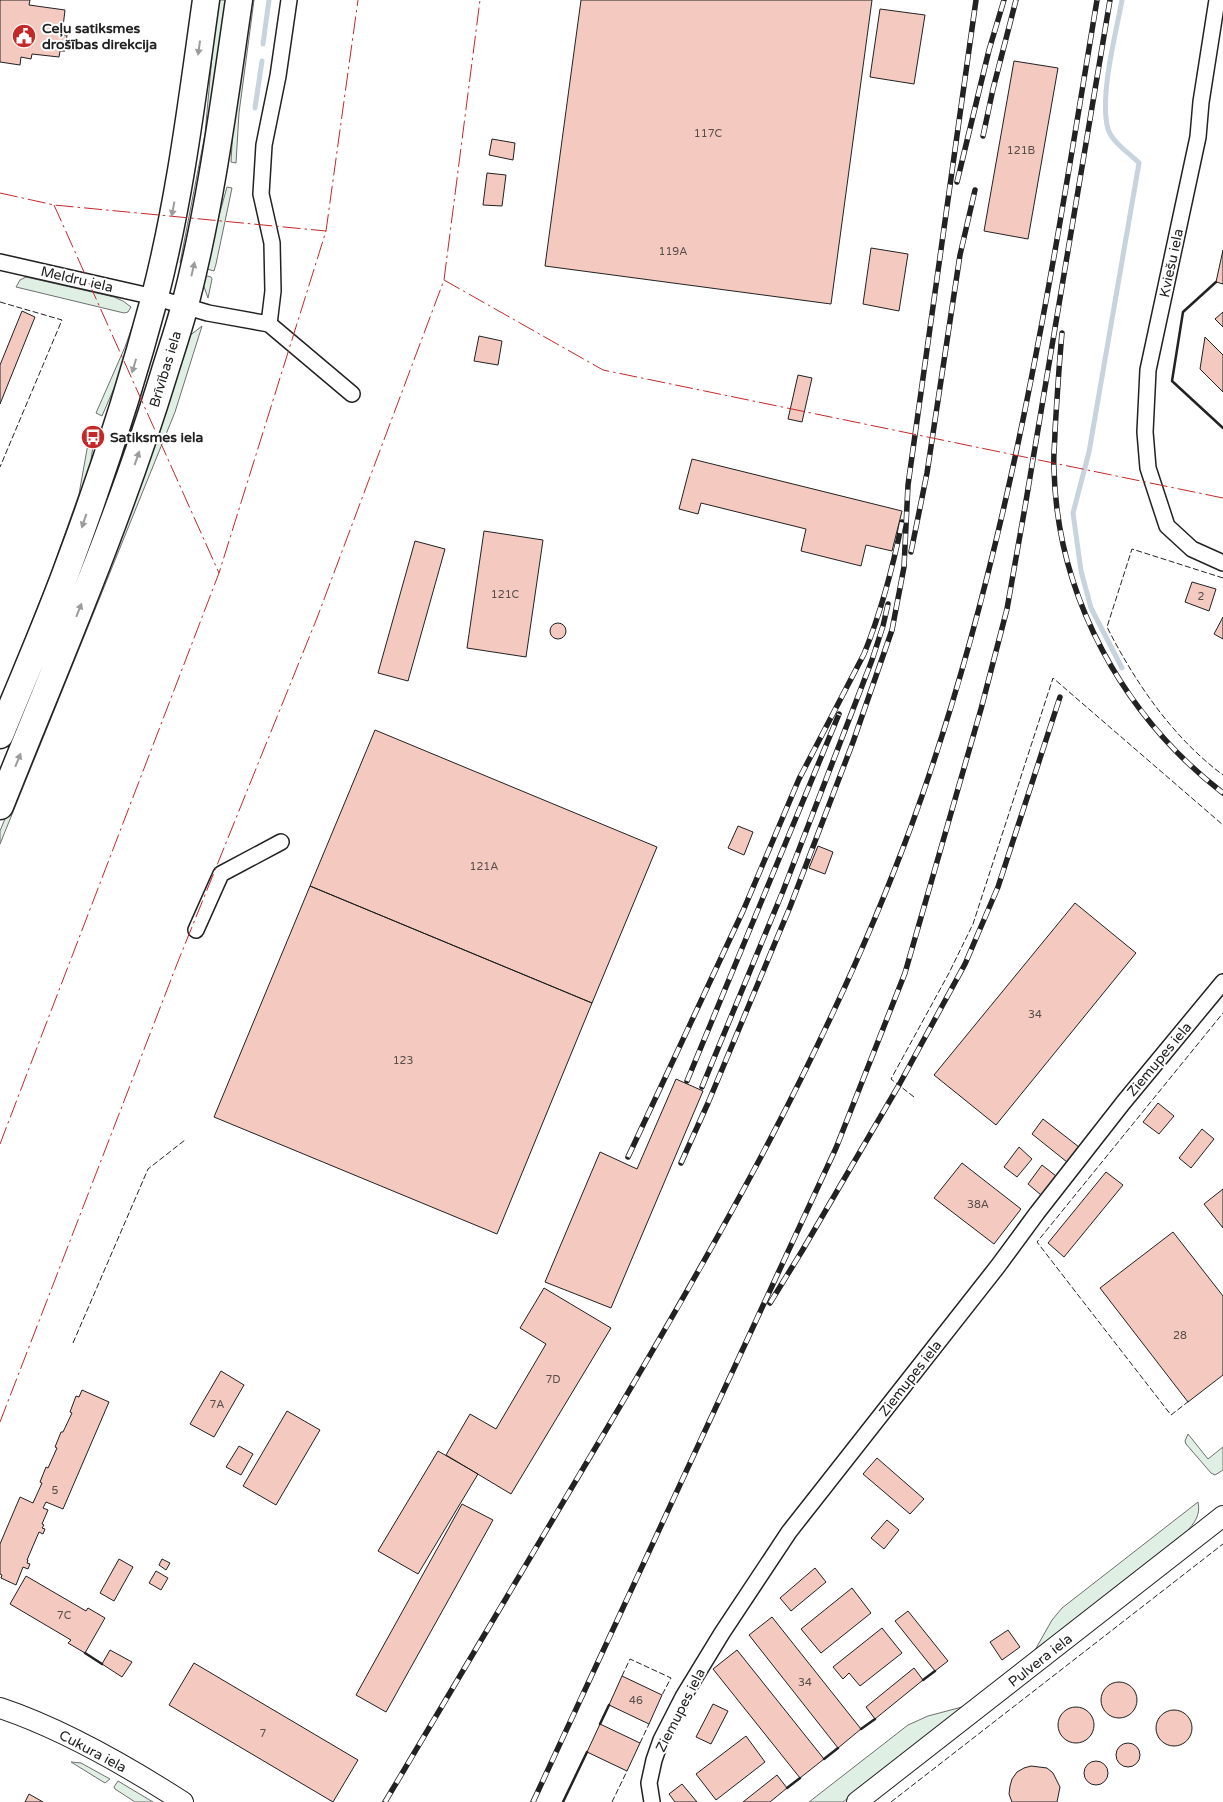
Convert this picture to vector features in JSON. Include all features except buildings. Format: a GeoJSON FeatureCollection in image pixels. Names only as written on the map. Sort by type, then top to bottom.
{"type":"FeatureCollection","features":[{"type":"Feature","properties":{"kind":"highway"},"geometry":{"type":"LineString","coordinates":[[0,736],[72,556],[110,446],[154,297],[163,263],[185,146],[206,0]]}},
{"type":"Feature","properties":{"kind":"highway","name":"Brīvības iela"},"geometry":{"type":"LineString","coordinates":[[0,806],[122,503],[185,306],[206,216],[218,148],[239,0]]}},
{"type":"Feature","properties":{"kind":"main road","name":"Pulvera iela"},"geometry":{"type":"LineString","coordinates":[[857,1802],[1223,1516]]}},
{"type":"Feature","properties":{"kind":"main road","name":"Cukura iela"},"geometry":{"type":"LineString","coordinates":[[0,1708],[47,1727],[85,1746],[183,1802]]}},
{"type":"Feature","properties":{"kind":"street"},"geometry":{"type":"LineString","coordinates":[[289,0],[278,76],[264,144],[261,194],[272,243],[273,292],[269,324],[352,394]]}},
{"type":"Feature","properties":{"kind":"street","name":"Kviešu iela"},"geometry":{"type":"LineString","coordinates":[[1217,0],[1201,102],[1198,137],[1148,370],[1145,432],[1148,468],[1167,526],[1192,549],[1223,563]]}},
{"type":"Feature","properties":{"kind":"street","name":"Meldru iela"},"geometry":{"type":"LineString","coordinates":[[0,262],[154,297],[208,312],[269,324]]}},
{"type":"Feature","properties":{"kind":"street"},"geometry":{"type":"LineString","coordinates":[[196,930],[221,874],[281,842]]}},
{"type":"Feature","properties":{"kind":"street","name":"Ziemupes iela"},"geometry":{"type":"LineString","coordinates":[[652,1802],[649,1784],[654,1760],[683,1697],[722,1633],[789,1532],[998,1266],[1123,1103],[1223,982]]}},
{"type":"Feature","properties":{"kind":"green space"},"geometry":{"type":"Polygon","coordinates":[[[217,0],[231,0],[187,265],[180,263],[205,134],[217,0]]]}},
{"type":"Feature","properties":{"kind":"green space"},"geometry":{"type":"Polygon","coordinates":[[[248,0],[254,0],[239,113],[236,163],[231,162],[233,126],[248,0]]]}},
{"type":"Feature","properties":{"kind":"green space"},"geometry":{"type":"Polygon","coordinates":[[[227,187],[232,188],[214,271],[207,269],[212,241],[227,187]]]}},
{"type":"Feature","properties":{"kind":"green space"},"geometry":{"type":"Polygon","coordinates":[[[203,275],[212,279],[208,298],[203,284],[203,275]]]}},
{"type":"Feature","properties":{"kind":"green space"},"geometry":{"type":"Polygon","coordinates":[[[26,277],[114,297],[131,307],[128,312],[124,313],[16,287],[20,280],[26,277]]]}},
{"type":"Feature","properties":{"kind":"green space"},"geometry":{"type":"Polygon","coordinates":[[[135,319],[127,358],[102,416],[96,413],[135,319]]]}},
{"type":"Feature","properties":{"kind":"green space"},"geometry":{"type":"Polygon","coordinates":[[[202,326],[175,412],[0,844],[0,831],[66,668],[188,337],[202,326]]]}},
{"type":"Feature","properties":{"kind":"green space"},"geometry":{"type":"Polygon","coordinates":[[[89,438],[94,440],[86,493],[0,702],[51,573],[79,494],[89,438]]]}},
{"type":"Feature","properties":{"kind":"green space"},"geometry":{"type":"Polygon","coordinates":[[[1188,1434],[1208,1459],[1223,1447],[1223,1470],[1215,1475],[1211,1473],[1186,1444],[1185,1441],[1188,1434]]]}},
{"type":"Feature","properties":{"kind":"green space"},"geometry":{"type":"Polygon","coordinates":[[[1198,1502],[1199,1511],[1196,1519],[1186,1532],[1036,1652],[1035,1650],[1052,1620],[1062,1608],[1198,1502]]]}},
{"type":"Feature","properties":{"kind":"green space"},"geometry":{"type":"Polygon","coordinates":[[[962,1707],[963,1709],[843,1802],[809,1802],[908,1725],[928,1716],[962,1707]]]}},
{"type":"Feature","properties":{"kind":"green space"},"geometry":{"type":"Polygon","coordinates":[[[71,1762],[81,1763],[110,1779],[105,1783],[71,1762]]]}},
{"type":"Feature","properties":{"kind":"green space"},"geometry":{"type":"Polygon","coordinates":[[[118,1781],[153,1802],[135,1802],[115,1789],[114,1787],[118,1781]]]}},
{"type":"Feature","properties":{"kind":"waterway"},"geometry":{"type":"LineString","coordinates":[[263,44],[269,0]]}},
{"type":"Feature","properties":{"kind":"waterway"},"geometry":{"type":"LineString","coordinates":[[1122,0],[1109,65],[1106,116],[1110,134],[1139,163],[1089,452],[1073,513],[1081,571],[1091,608],[1122,668]]}},
{"type":"Feature","properties":{"kind":"waterway"},"geometry":{"type":"LineString","coordinates":[[255,108],[262,61]]}},
{"type":"Feature","properties":{"kind":"railway"},"geometry":{"type":"LineString","coordinates":[[681,1163],[790,907],[853,742],[892,630],[904,567],[908,485],[976,0]]}},
{"type":"Feature","properties":{"kind":"railway"},"geometry":{"type":"LineString","coordinates":[[957,182],[989,50],[1004,0]]}},
{"type":"Feature","properties":{"kind":"railway"},"geometry":{"type":"LineString","coordinates":[[983,136],[1016,0]]}},
{"type":"Feature","properties":{"kind":"railway"},"geometry":{"type":"LineString","coordinates":[[385,1802],[649,1357],[733,1209],[811,1059],[881,904],[912,824],[946,724],[1001,520],[1044,313],[1097,0]]}},
{"type":"Feature","properties":{"kind":"railway"},"geometry":{"type":"LineString","coordinates":[[533,1802],[836,1148],[905,973],[981,709],[1007,609],[1110,0]]}},
{"type":"Feature","properties":{"kind":"railway"},"geometry":{"type":"LineString","coordinates":[[911,552],[927,473],[960,255],[975,190]]}},
{"type":"Feature","properties":{"kind":"railway"},"geometry":{"type":"LineString","coordinates":[[1062,333],[1054,469],[1058,516],[1068,562],[1082,607],[1102,650],[1126,690],[1155,728],[1187,762],[1223,793]]}},
{"type":"Feature","properties":{"kind":"railway"},"geometry":{"type":"LineString","coordinates":[[628,1157],[743,911],[799,779],[864,654],[886,589],[902,522]]}},
{"type":"Feature","properties":{"kind":"railway"},"geometry":{"type":"LineString","coordinates":[[702,1087],[783,891],[872,660],[888,604]]}},
{"type":"Feature","properties":{"kind":"railway"},"geometry":{"type":"LineString","coordinates":[[770,1303],[899,1085],[965,964],[998,887],[1060,697]]}},
{"type":"Feature","properties":{"kind":"railway"},"geometry":{"type":"LineString","coordinates":[[687,1081],[839,714]]}},
{"type":"Feature","properties":{"kind":"fence"},"geometry":{"type":"LineString","coordinates":[[0,302],[62,320],[0,467]]}},
{"type":"Feature","properties":{"kind":"fence"},"geometry":{"type":"LineString","coordinates":[[1223,578],[1132,549],[1107,627],[1130,668],[1156,707],[1187,744],[1223,775]]}},
{"type":"Feature","properties":{"kind":"fence"},"geometry":{"type":"LineString","coordinates":[[914,1097],[891,1079],[949,973],[973,924],[1053,678],[1223,825]]}},
{"type":"Feature","properties":{"kind":"fence"},"geometry":{"type":"LineString","coordinates":[[1189,1401],[1171,1415],[1037,1242],[1223,1013]]}},
{"type":"Feature","properties":{"kind":"fence"},"geometry":{"type":"LineString","coordinates":[[73,1343],[148,1169],[185,1140]]}},
{"type":"Feature","properties":{"kind":"fence"},"geometry":{"type":"LineString","coordinates":[[891,1802],[1223,1544]]}},
{"type":"Feature","properties":{"kind":"fence"},"geometry":{"type":"LineString","coordinates":[[622,1676],[630,1659],[671,1678],[662,1695]]}},
{"type":"Feature","properties":{"kind":"fence"},"geometry":{"type":"LineString","coordinates":[[640,1743],[649,1724]]}},
{"type":"Feature","properties":{"kind":"fence"},"geometry":{"type":"LineString","coordinates":[[612,1802],[627,1771]]}},
{"type":"Feature","properties":{"kind":"wall"},"geometry":{"type":"LineString","coordinates":[[1216,282],[1183,312],[1172,381],[1223,428]]}},
{"type":"Feature","properties":{"kind":"wall"},"geometry":{"type":"LineString","coordinates":[[85,1653],[102,1664]]}},
{"type":"Feature","properties":{"kind":"wall"},"geometry":{"type":"LineString","coordinates":[[923,1680],[935,1671]]}},
{"type":"Feature","properties":{"kind":"wall"},"geometry":{"type":"LineString","coordinates":[[600,1724],[609,1705]]}},
{"type":"Feature","properties":{"kind":"wall"},"geometry":{"type":"LineString","coordinates":[[861,1729],[875,1719]]}},
{"type":"Feature","properties":{"kind":"wall"},"geometry":{"type":"LineString","coordinates":[[824,1759],[838,1748]]}},
{"type":"Feature","properties":{"kind":"wall"},"geometry":{"type":"LineString","coordinates":[[563,1802],[587,1752]]}},
{"type":"Feature","properties":{"kind":"wall"},"geometry":{"type":"LineString","coordinates":[[787,1788],[800,1778]]}},
{"type":"Feature","properties":{"kind":"power"},"geometry":{"type":"LineString","coordinates":[[0,1144],[219,573],[326,231],[358,0]]}},
{"type":"Feature","properties":{"kind":"power"},"geometry":{"type":"LineString","coordinates":[[0,1422],[177,964],[317,618],[444,280],[480,0]]}},
{"type":"Feature","properties":{"kind":"power"},"geometry":{"type":"LineString","coordinates":[[0,193],[54,205],[326,231]]}},
{"type":"Feature","properties":{"kind":"power"},"geometry":{"type":"LineString","coordinates":[[54,205],[219,573]]}},
{"type":"Feature","properties":{"kind":"power"},"geometry":{"type":"LineString","coordinates":[[444,280],[603,370],[1223,498]]}},
{"type":"Feature","properties":{"kind":"place","name":"Ceļu satiksmes drošības direkcija"},"geometry":{"type":"Point","coordinates":[24,36]}},
{"type":"Feature","properties":{"kind":"place","name":"Satiksmes iela"},"geometry":{"type":"Point","coordinates":[93,437]}}]}
